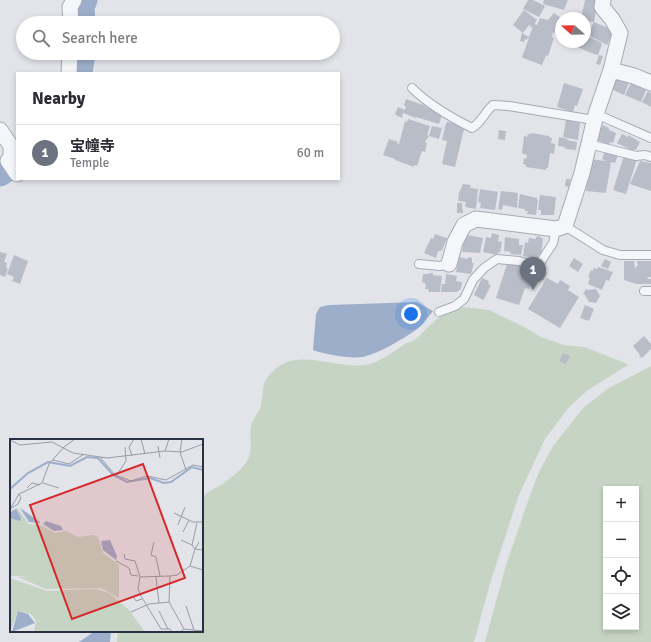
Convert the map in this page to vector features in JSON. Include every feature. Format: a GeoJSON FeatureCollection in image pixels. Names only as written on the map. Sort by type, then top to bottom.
{"type":"FeatureCollection","features":[{"type":"Feature","properties":{"kind":"street"},"geometry":{"type":"LineString","coordinates":[[71,16],[70,7],[74,0]]}},
{"type":"Feature","properties":{"kind":"street"},"geometry":{"type":"LineString","coordinates":[[449,264],[455,242],[464,225],[476,219],[560,227],[582,173],[595,117],[611,70],[620,34],[612,19],[602,7],[604,0]]}},
{"type":"Feature","properties":{"kind":"street"},"geometry":{"type":"LineString","coordinates":[[69,72],[70,60]]}},
{"type":"Feature","properties":{"kind":"street"},"geometry":{"type":"LineString","coordinates":[[611,70],[634,76],[651,83]]}},
{"type":"Feature","properties":{"kind":"street"},"geometry":{"type":"LineString","coordinates":[[0,130],[11,146],[9,159],[16,172]]}},
{"type":"Feature","properties":{"kind":"lane"},"geometry":{"type":"LineString","coordinates":[[412,88],[425,101],[472,128],[478,124],[486,111],[493,105],[595,117],[651,138]]}},
{"type":"Feature","properties":{"kind":"lane"},"geometry":{"type":"LineString","coordinates":[[589,144],[636,156],[645,155],[651,157]]}},
{"type":"Feature","properties":{"kind":"lane"},"geometry":{"type":"LineString","coordinates":[[439,312],[455,306],[464,299],[473,280],[484,268],[498,259],[519,260],[538,266],[553,243],[560,227],[603,250],[620,255],[651,254]]}},
{"type":"Feature","properties":{"kind":"lane"},"geometry":{"type":"LineString","coordinates":[[419,264],[440,266],[449,264]]}},
{"type":"Feature","properties":{"kind":"green space"},"geometry":{"type":"Polygon","coordinates":[[[464,307],[489,310],[541,337],[564,345],[584,347],[628,365],[588,390],[569,407],[545,439],[519,495],[491,580],[474,642],[117,642],[118,632],[203,632],[203,497],[232,477],[240,470],[248,459],[250,451],[251,426],[261,405],[264,384],[267,378],[279,366],[296,360],[319,361],[355,366],[367,365],[378,361],[406,343],[416,339],[438,318],[449,311],[464,307]]]}},
{"type":"Feature","properties":{"kind":"green space"},"geometry":{"type":"Polygon","coordinates":[[[651,366],[651,642],[485,642],[506,565],[538,474],[553,446],[584,407],[609,388],[651,366]]]}},
{"type":"Feature","properties":{"kind":"water"},"geometry":{"type":"Polygon","coordinates":[[[417,302],[433,311],[417,329],[382,350],[368,356],[351,357],[337,356],[313,350],[316,314],[320,307],[329,305],[417,302]]]}},
{"type":"Feature","properties":{"kind":"water"},"geometry":{"type":"Polygon","coordinates":[[[94,632],[111,632],[110,642],[79,642],[94,632]]]}},
{"type":"Feature","properties":{"kind":"building"},"geometry":{"type":"Polygon","coordinates":[[[528,0],[533,0],[545,6],[539,17],[523,9],[528,0]]]}},
{"type":"Feature","properties":{"kind":"building"},"geometry":{"type":"Polygon","coordinates":[[[544,0],[568,0],[564,10],[543,4],[544,0]]]}},
{"type":"Feature","properties":{"kind":"building"},"geometry":{"type":"Polygon","coordinates":[[[585,0],[598,0],[594,22],[591,21],[591,12],[582,12],[585,0]]]}},
{"type":"Feature","properties":{"kind":"building"},"geometry":{"type":"Polygon","coordinates":[[[524,10],[537,20],[532,28],[529,25],[523,33],[513,25],[524,10]]]}},
{"type":"Feature","properties":{"kind":"building"},"geometry":{"type":"Polygon","coordinates":[[[555,14],[555,33],[553,32],[552,37],[554,38],[548,56],[546,55],[542,65],[523,58],[522,57],[529,38],[527,38],[527,40],[525,39],[524,42],[520,41],[522,33],[529,37],[534,24],[537,25],[540,18],[548,20],[555,14]]]}},
{"type":"Feature","properties":{"kind":"building"},"geometry":{"type":"Polygon","coordinates":[[[594,22],[613,30],[607,45],[591,37],[591,28],[594,22]]]}},
{"type":"Feature","properties":{"kind":"building"},"geometry":{"type":"Polygon","coordinates":[[[591,38],[602,43],[598,55],[580,48],[591,48],[591,38]]]}},
{"type":"Feature","properties":{"kind":"building"},"geometry":{"type":"Polygon","coordinates":[[[599,55],[603,56],[600,65],[596,64],[599,55]]]}},
{"type":"Feature","properties":{"kind":"building"},"geometry":{"type":"Polygon","coordinates":[[[614,77],[630,80],[624,95],[611,89],[614,77]]]}},
{"type":"Feature","properties":{"kind":"building"},"geometry":{"type":"Polygon","coordinates":[[[564,83],[583,89],[577,106],[575,105],[573,112],[557,107],[564,83]]]}},
{"type":"Feature","properties":{"kind":"building"},"geometry":{"type":"Polygon","coordinates":[[[631,83],[642,86],[641,88],[646,90],[641,102],[625,95],[631,83]]]}},
{"type":"Feature","properties":{"kind":"building"},"geometry":{"type":"Polygon","coordinates":[[[648,91],[651,93],[651,107],[642,102],[648,91]]]}},
{"type":"Feature","properties":{"kind":"building"},"geometry":{"type":"Polygon","coordinates":[[[406,99],[437,111],[442,115],[439,124],[403,113],[402,118],[396,115],[395,114],[398,107],[405,110],[406,106],[404,106],[406,99]]]}},
{"type":"Feature","properties":{"kind":"building"},"geometry":{"type":"Polygon","coordinates":[[[408,119],[430,126],[427,135],[429,136],[425,142],[427,143],[425,152],[422,151],[417,166],[414,165],[414,167],[383,155],[389,139],[398,142],[397,144],[399,144],[405,121],[407,122],[408,119]]]}},
{"type":"Feature","properties":{"kind":"building"},"geometry":{"type":"Polygon","coordinates":[[[566,120],[580,123],[578,140],[563,137],[566,120]]]}},
{"type":"Feature","properties":{"kind":"building"},"geometry":{"type":"Polygon","coordinates":[[[446,123],[458,124],[458,126],[464,129],[455,167],[442,164],[447,141],[442,140],[446,123]]]}},
{"type":"Feature","properties":{"kind":"building"},"geometry":{"type":"Polygon","coordinates":[[[603,125],[616,133],[613,143],[610,142],[609,145],[597,140],[599,136],[597,136],[603,125]]]}},
{"type":"Feature","properties":{"kind":"building"},"geometry":{"type":"Polygon","coordinates":[[[432,126],[442,128],[439,139],[429,136],[432,126]]]}},
{"type":"Feature","properties":{"kind":"building"},"geometry":{"type":"Polygon","coordinates":[[[499,130],[506,131],[505,140],[498,139],[499,130]]]}},
{"type":"Feature","properties":{"kind":"building"},"geometry":{"type":"Polygon","coordinates":[[[531,133],[549,136],[552,138],[551,143],[555,144],[554,154],[550,153],[548,168],[546,168],[546,170],[526,167],[526,165],[523,164],[524,158],[526,159],[527,155],[522,153],[524,136],[527,137],[528,134],[531,133]]]}},
{"type":"Feature","properties":{"kind":"building"},"geometry":{"type":"Polygon","coordinates":[[[622,134],[628,137],[628,135],[640,142],[636,150],[634,149],[633,151],[617,143],[622,134]]]}},
{"type":"Feature","properties":{"kind":"building"},"geometry":{"type":"Polygon","coordinates":[[[559,137],[577,142],[576,150],[558,146],[559,137]]]}},
{"type":"Feature","properties":{"kind":"building"},"geometry":{"type":"Polygon","coordinates":[[[605,151],[618,155],[615,163],[611,162],[606,193],[586,191],[589,159],[606,161],[602,159],[605,151]]]}},
{"type":"Feature","properties":{"kind":"building"},"geometry":{"type":"Polygon","coordinates":[[[624,156],[637,159],[626,194],[613,190],[624,156]]]}},
{"type":"Feature","properties":{"kind":"building"},"geometry":{"type":"Polygon","coordinates":[[[640,161],[651,163],[651,191],[630,184],[640,161]]]}},
{"type":"Feature","properties":{"kind":"building"},"geometry":{"type":"Polygon","coordinates":[[[566,179],[570,179],[569,187],[565,186],[566,179]]]}},
{"type":"Feature","properties":{"kind":"building"},"geometry":{"type":"Polygon","coordinates":[[[463,184],[471,185],[470,188],[478,189],[476,209],[465,207],[466,202],[458,201],[459,193],[463,184]]]}},
{"type":"Feature","properties":{"kind":"building"},"geometry":{"type":"Polygon","coordinates":[[[480,189],[498,192],[495,210],[480,208],[481,203],[478,202],[480,189]]]}},
{"type":"Feature","properties":{"kind":"building"},"geometry":{"type":"Polygon","coordinates":[[[501,191],[518,193],[517,208],[503,205],[502,210],[498,209],[501,191]]]}},
{"type":"Feature","properties":{"kind":"building"},"geometry":{"type":"Polygon","coordinates":[[[520,194],[537,198],[536,215],[527,214],[528,211],[525,211],[525,209],[518,208],[520,194]]]}},
{"type":"Feature","properties":{"kind":"building"},"geometry":{"type":"Polygon","coordinates":[[[540,195],[556,197],[554,215],[541,215],[541,210],[538,210],[540,195]]]}},
{"type":"Feature","properties":{"kind":"building"},"geometry":{"type":"Polygon","coordinates":[[[457,203],[462,203],[463,213],[457,213],[457,203]]]}},
{"type":"Feature","properties":{"kind":"building"},"geometry":{"type":"Polygon","coordinates":[[[492,233],[499,235],[498,241],[502,242],[500,253],[498,252],[497,255],[483,252],[486,237],[491,238],[492,233]]]}},
{"type":"Feature","properties":{"kind":"building"},"geometry":{"type":"Polygon","coordinates":[[[435,234],[447,238],[442,250],[438,251],[436,258],[424,253],[431,238],[433,239],[435,234]]]}},
{"type":"Feature","properties":{"kind":"building"},"geometry":{"type":"Polygon","coordinates":[[[467,235],[483,238],[480,253],[462,252],[467,235]]]}},
{"type":"Feature","properties":{"kind":"building"},"geometry":{"type":"Polygon","coordinates":[[[539,236],[543,239],[541,255],[538,255],[538,259],[523,256],[525,242],[528,243],[529,238],[536,239],[536,237],[539,236]]]}},
{"type":"Feature","properties":{"kind":"building"},"geometry":{"type":"Polygon","coordinates":[[[505,237],[519,239],[519,245],[523,245],[521,255],[510,254],[511,252],[504,251],[505,237]]]}},
{"type":"Feature","properties":{"kind":"building"},"geometry":{"type":"Polygon","coordinates":[[[0,252],[7,254],[4,262],[7,263],[6,268],[8,269],[5,277],[0,275],[0,252]]]}},
{"type":"Feature","properties":{"kind":"building"},"geometry":{"type":"Polygon","coordinates":[[[14,255],[28,261],[20,284],[12,281],[14,277],[7,274],[14,255]]]}},
{"type":"Feature","properties":{"kind":"building"},"geometry":{"type":"Polygon","coordinates":[[[459,257],[468,259],[468,257],[472,258],[472,263],[474,263],[471,274],[456,272],[459,257]]]}},
{"type":"Feature","properties":{"kind":"building"},"geometry":{"type":"Polygon","coordinates":[[[574,258],[583,264],[578,272],[569,266],[574,258]]]}},
{"type":"Feature","properties":{"kind":"building"},"geometry":{"type":"Polygon","coordinates":[[[605,259],[611,262],[608,269],[601,266],[605,259]]]}},
{"type":"Feature","properties":{"kind":"building"},"geometry":{"type":"Polygon","coordinates":[[[624,261],[634,261],[635,269],[636,266],[638,266],[637,261],[651,261],[651,277],[647,277],[648,279],[651,279],[651,284],[636,284],[624,280],[624,261]]]}},
{"type":"Feature","properties":{"kind":"building"},"geometry":{"type":"Polygon","coordinates":[[[512,263],[526,268],[525,271],[529,273],[527,279],[531,280],[529,289],[525,288],[519,305],[496,298],[507,264],[511,265],[512,263]]]}},
{"type":"Feature","properties":{"kind":"building"},"geometry":{"type":"Polygon","coordinates":[[[598,267],[613,272],[609,281],[606,280],[602,290],[588,284],[590,278],[588,277],[591,270],[593,271],[594,268],[597,269],[598,267]]]}},
{"type":"Feature","properties":{"kind":"building"},"geometry":{"type":"Polygon","coordinates":[[[538,271],[546,273],[544,280],[536,278],[538,271]]]}},
{"type":"Feature","properties":{"kind":"building"},"geometry":{"type":"Polygon","coordinates":[[[429,273],[442,276],[440,292],[429,292],[428,289],[425,289],[426,284],[422,282],[423,274],[429,273]]]}},
{"type":"Feature","properties":{"kind":"building"},"geometry":{"type":"Polygon","coordinates":[[[446,274],[457,276],[456,281],[462,282],[461,289],[457,292],[441,292],[442,284],[445,284],[446,274]]]}},
{"type":"Feature","properties":{"kind":"building"},"geometry":{"type":"Polygon","coordinates":[[[482,278],[489,281],[488,284],[491,285],[483,300],[474,295],[482,278]]]}},
{"type":"Feature","properties":{"kind":"building"},"geometry":{"type":"Polygon","coordinates":[[[547,278],[558,284],[560,280],[570,286],[568,290],[579,297],[560,328],[528,309],[547,278]]]}},
{"type":"Feature","properties":{"kind":"building"},"geometry":{"type":"Polygon","coordinates":[[[586,289],[596,289],[600,296],[596,303],[589,302],[583,294],[586,289]]]}},
{"type":"Feature","properties":{"kind":"building"},"geometry":{"type":"Polygon","coordinates":[[[585,305],[594,309],[589,321],[580,318],[585,305]]]}},
{"type":"Feature","properties":{"kind":"building"},"geometry":{"type":"Polygon","coordinates":[[[644,336],[651,344],[651,349],[642,358],[633,346],[644,336]]]}},
{"type":"Feature","properties":{"kind":"building"},"geometry":{"type":"Polygon","coordinates":[[[563,353],[570,356],[566,364],[559,361],[563,353]]]}},
{"type":"Feature","properties":{"kind":"waterway"},"geometry":{"type":"LineString","coordinates":[[83,16],[82,7],[85,0]]}},
{"type":"Feature","properties":{"kind":"waterway"},"geometry":{"type":"LineString","coordinates":[[80,72],[82,60]]}},
{"type":"Feature","properties":{"kind":"waterway"},"geometry":{"type":"LineString","coordinates":[[0,174],[16,164]]}},
{"type":"Feature","properties":{"kind":"place","name":"宝幢寺"},"geometry":{"type":"Point","coordinates":[533,290]}}]}
